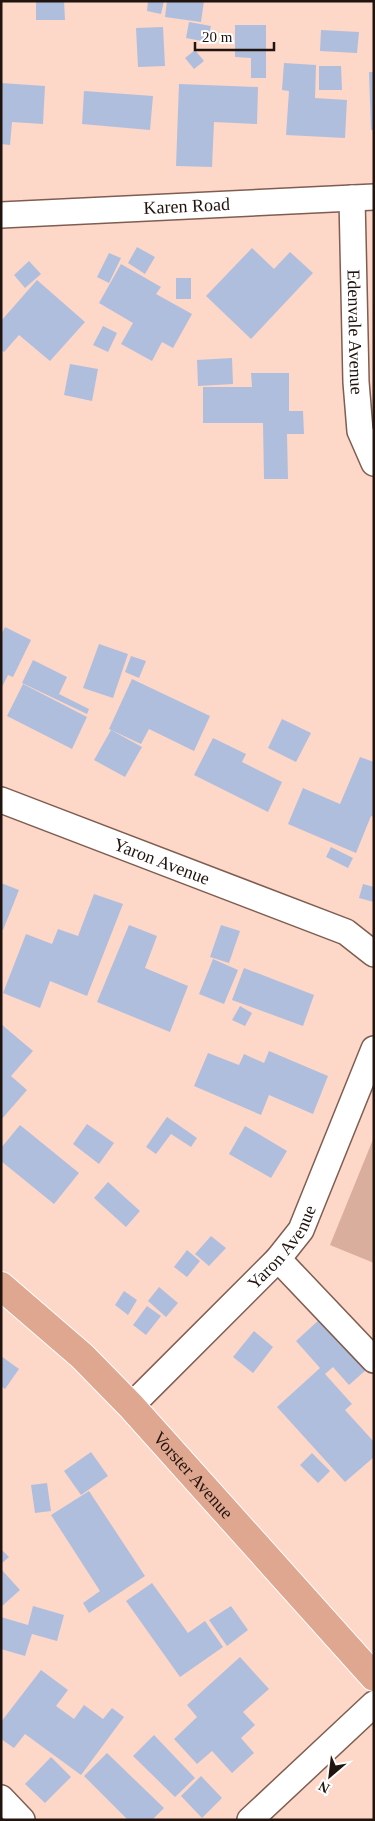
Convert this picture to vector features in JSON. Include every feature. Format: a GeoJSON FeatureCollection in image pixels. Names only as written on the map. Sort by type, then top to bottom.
{"type":"FeatureCollection","features":[{"type":"Feature","properties":{"kind":"main road","name":"Vorster Avenue"},"geometry":{"type":"LineString","coordinates":[[1,1286],[82,1356],[131,1406],[374,1677]]}},
{"type":"Feature","properties":{"kind":"street","name":"Karen Road"},"geometry":{"type":"LineString","coordinates":[[1,215],[363,197]]}},
{"type":"Feature","properties":{"kind":"street","name":"Edenvale Avenue"},"geometry":{"type":"LineString","coordinates":[[363,197],[356,382],[360,431],[374,463]]}},
{"type":"Feature","properties":{"kind":"street","name":"Yaron Avenue"},"geometry":{"type":"LineString","coordinates":[[1,800],[346,932],[374,954]]}},
{"type":"Feature","properties":{"kind":"street","name":"Yaron Avenue"},"geometry":{"type":"LineString","coordinates":[[131,1406],[278,1259],[301,1230],[374,1049]]}},
{"type":"Feature","properties":{"kind":"street"},"geometry":{"type":"LineString","coordinates":[[278,1259],[374,1360]]}},
{"type":"Feature","properties":{"kind":"street"},"geometry":{"type":"LineString","coordinates":[[250,1820],[374,1704]]}},
{"type":"Feature","properties":{"kind":"street"},"geometry":{"type":"LineString","coordinates":[[1,1798],[22,1820]]}},
{"type":"Feature","properties":{"kind":"shaded area"},"geometry":{"type":"Polygon","coordinates":[[[374,1137],[374,1263],[330,1245],[374,1137]]]}},
{"type":"Feature","properties":{"kind":"building"},"geometry":{"type":"Polygon","coordinates":[[[36,1],[64,1],[65,20],[36,20],[36,1]]]}},
{"type":"Feature","properties":{"kind":"building"},"geometry":{"type":"Polygon","coordinates":[[[148,1],[164,1],[161,14],[147,11],[148,1]]]}},
{"type":"Feature","properties":{"kind":"building"},"geometry":{"type":"Polygon","coordinates":[[[167,1],[204,1],[201,22],[165,17],[167,1]]]}},
{"type":"Feature","properties":{"kind":"building"},"geometry":{"type":"Polygon","coordinates":[[[189,22],[211,26],[207,42],[186,38],[189,22]]]}},
{"type":"Feature","properties":{"kind":"building"},"geometry":{"type":"Polygon","coordinates":[[[235,25],[266,25],[266,78],[251,78],[251,58],[235,57],[235,25]]]}},
{"type":"Feature","properties":{"kind":"building"},"geometry":{"type":"Polygon","coordinates":[[[163,27],[165,66],[138,67],[136,28],[163,27]]]}},
{"type":"Feature","properties":{"kind":"building"},"geometry":{"type":"Polygon","coordinates":[[[321,30],[359,32],[357,53],[320,51],[321,30]]]}},
{"type":"Feature","properties":{"kind":"building"},"geometry":{"type":"Polygon","coordinates":[[[195,50],[204,61],[194,69],[185,58],[195,50]]]}},
{"type":"Feature","properties":{"kind":"building"},"geometry":{"type":"Polygon","coordinates":[[[284,63],[316,65],[315,98],[347,100],[345,138],[286,135],[289,91],[282,90],[284,63]]]}},
{"type":"Feature","properties":{"kind":"building"},"geometry":{"type":"Polygon","coordinates":[[[319,66],[341,66],[342,90],[319,90],[319,66]]]}},
{"type":"Feature","properties":{"kind":"building"},"geometry":{"type":"Polygon","coordinates":[[[369,72],[374,72],[374,130],[371,130],[369,72]]]}},
{"type":"Feature","properties":{"kind":"building"},"geometry":{"type":"Polygon","coordinates":[[[1,83],[45,86],[43,124],[12,122],[10,145],[1,144],[1,83]]]}},
{"type":"Feature","properties":{"kind":"building"},"geometry":{"type":"Polygon","coordinates":[[[179,84],[258,87],[257,124],[214,122],[212,167],[176,166],[179,84]]]}},
{"type":"Feature","properties":{"kind":"building"},"geometry":{"type":"Polygon","coordinates":[[[84,91],[153,96],[150,130],[82,124],[84,91]]]}},
{"type":"Feature","properties":{"kind":"building"},"geometry":{"type":"Polygon","coordinates":[[[137,247],[155,257],[145,274],[128,263],[137,247]]]}},
{"type":"Feature","properties":{"kind":"building"},"geometry":{"type":"Polygon","coordinates":[[[252,248],[274,269],[290,252],[313,273],[251,339],[206,296],[252,248]]]}},
{"type":"Feature","properties":{"kind":"building"},"geometry":{"type":"Polygon","coordinates":[[[109,253],[121,258],[109,283],[97,277],[109,253]]]}},
{"type":"Feature","properties":{"kind":"building"},"geometry":{"type":"Polygon","coordinates":[[[29,261],[41,274],[25,288],[14,275],[29,261]]]}},
{"type":"Feature","properties":{"kind":"building"},"geometry":{"type":"Polygon","coordinates":[[[121,264],[161,287],[156,294],[192,314],[173,348],[162,342],[152,361],[121,344],[133,323],[99,303],[121,264]]]}},
{"type":"Feature","properties":{"kind":"building"},"geometry":{"type":"Polygon","coordinates":[[[176,278],[191,278],[191,299],[176,299],[176,278]]]}},
{"type":"Feature","properties":{"kind":"building"},"geometry":{"type":"Polygon","coordinates":[[[37,280],[85,322],[50,361],[19,335],[4,352],[1,350],[1,321],[37,280]]]}},
{"type":"Feature","properties":{"kind":"building"},"geometry":{"type":"Polygon","coordinates":[[[103,326],[117,333],[108,352],[93,345],[103,326]]]}},
{"type":"Feature","properties":{"kind":"building"},"geometry":{"type":"Polygon","coordinates":[[[232,358],[233,384],[198,386],[197,360],[232,358]]]}},
{"type":"Feature","properties":{"kind":"building"},"geometry":{"type":"Polygon","coordinates":[[[70,364],[98,369],[92,401],[64,395],[70,364]]]}},
{"type":"Feature","properties":{"kind":"building"},"geometry":{"type":"Polygon","coordinates":[[[251,373],[289,373],[289,411],[303,411],[304,434],[287,434],[288,479],[264,479],[263,423],[203,423],[203,387],[252,387],[251,373]]]}},
{"type":"Feature","properties":{"kind":"building"},"geometry":{"type":"Polygon","coordinates":[[[5,627],[31,640],[13,677],[8,675],[1,689],[1,635],[5,627]]]}},
{"type":"Feature","properties":{"kind":"building"},"geometry":{"type":"Polygon","coordinates":[[[99,644],[128,654],[113,698],[83,688],[99,644]]]}},
{"type":"Feature","properties":{"kind":"building"},"geometry":{"type":"Polygon","coordinates":[[[131,656],[146,661],[139,678],[125,672],[131,656]]]}},
{"type":"Feature","properties":{"kind":"building"},"geometry":{"type":"Polygon","coordinates":[[[33,660],[67,677],[59,694],[89,709],[87,714],[22,683],[33,660]]]}},
{"type":"Feature","properties":{"kind":"building"},"geometry":{"type":"Polygon","coordinates":[[[132,679],[210,716],[194,751],[149,729],[141,744],[109,729],[132,679]]]}},
{"type":"Feature","properties":{"kind":"building"},"geometry":{"type":"Polygon","coordinates":[[[23,684],[87,717],[72,749],[7,716],[23,684]]]}},
{"type":"Feature","properties":{"kind":"building"},"geometry":{"type":"Polygon","coordinates":[[[282,719],[311,733],[296,762],[268,748],[282,719]]]}},
{"type":"Feature","properties":{"kind":"building"},"geometry":{"type":"Polygon","coordinates":[[[111,730],[142,747],[125,777],[94,760],[111,730]]]}},
{"type":"Feature","properties":{"kind":"building"},"geometry":{"type":"Polygon","coordinates":[[[213,738],[246,754],[242,762],[282,782],[268,812],[194,775],[213,738]]]}},
{"type":"Feature","properties":{"kind":"building"},"geometry":{"type":"Polygon","coordinates":[[[360,757],[374,762],[374,817],[371,816],[356,853],[288,824],[303,788],[340,804],[360,757]]]}},
{"type":"Feature","properties":{"kind":"building"},"geometry":{"type":"Polygon","coordinates":[[[331,847],[353,858],[348,868],[326,857],[331,847]]]}},
{"type":"Feature","properties":{"kind":"building"},"geometry":{"type":"Polygon","coordinates":[[[1,883],[19,890],[3,930],[1,930],[1,883]]]}},
{"type":"Feature","properties":{"kind":"building"},"geometry":{"type":"Polygon","coordinates":[[[363,884],[374,887],[374,902],[359,898],[363,884]]]}},
{"type":"Feature","properties":{"kind":"building"},"geometry":{"type":"Polygon","coordinates":[[[94,894],[123,904],[87,996],[50,981],[40,1008],[3,993],[26,934],[52,944],[58,929],[78,936],[94,894]]]}},
{"type":"Feature","properties":{"kind":"building"},"geometry":{"type":"Polygon","coordinates":[[[129,925],[157,936],[145,968],[188,986],[170,1032],[97,1002],[129,925]]]}},
{"type":"Feature","properties":{"kind":"building"},"geometry":{"type":"Polygon","coordinates":[[[221,925],[240,931],[229,963],[210,957],[221,925]]]}},
{"type":"Feature","properties":{"kind":"building"},"geometry":{"type":"Polygon","coordinates":[[[213,959],[238,970],[224,1004],[199,994],[213,959]]]}},
{"type":"Feature","properties":{"kind":"building"},"geometry":{"type":"Polygon","coordinates":[[[244,968],[314,995],[303,1026],[232,1000],[244,968]]]}},
{"type":"Feature","properties":{"kind":"building"},"geometry":{"type":"Polygon","coordinates":[[[240,1006],[252,1013],[245,1026],[232,1020],[240,1006]]]}},
{"type":"Feature","properties":{"kind":"building"},"geometry":{"type":"Polygon","coordinates":[[[1,1024],[33,1051],[11,1076],[27,1090],[1,1120],[1,1024]]]}},
{"type":"Feature","properties":{"kind":"building"},"geometry":{"type":"Polygon","coordinates":[[[269,1051],[328,1076],[313,1114],[269,1095],[261,1115],[194,1086],[208,1053],[239,1065],[244,1054],[264,1063],[269,1051]]]}},
{"type":"Feature","properties":{"kind":"building"},"geometry":{"type":"Polygon","coordinates":[[[167,1117],[197,1138],[191,1147],[171,1134],[156,1154],[146,1147],[167,1117]]]}},
{"type":"Feature","properties":{"kind":"building"},"geometry":{"type":"Polygon","coordinates":[[[87,1124],[114,1143],[99,1164],[73,1144],[87,1124]]]}},
{"type":"Feature","properties":{"kind":"building"},"geometry":{"type":"Polygon","coordinates":[[[20,1125],[79,1173],[54,1204],[1,1161],[1,1148],[20,1125]]]}},
{"type":"Feature","properties":{"kind":"building"},"geometry":{"type":"Polygon","coordinates":[[[245,1126],[287,1151],[271,1178],[229,1154],[245,1126]]]}},
{"type":"Feature","properties":{"kind":"building"},"geometry":{"type":"Polygon","coordinates":[[[108,1182],[140,1211],[126,1227],[94,1198],[108,1182]]]}},
{"type":"Feature","properties":{"kind":"building"},"geometry":{"type":"Polygon","coordinates":[[[211,1236],[226,1248],[209,1266],[195,1254],[211,1236]]]}},
{"type":"Feature","properties":{"kind":"building"},"geometry":{"type":"Polygon","coordinates":[[[187,1250],[200,1261],[187,1277],[174,1267],[187,1250]]]}},
{"type":"Feature","properties":{"kind":"building"},"geometry":{"type":"Polygon","coordinates":[[[159,1287],[178,1303],[166,1317],[148,1301],[159,1287]]]}},
{"type":"Feature","properties":{"kind":"building"},"geometry":{"type":"Polygon","coordinates":[[[124,1291],[137,1300],[128,1315],[115,1305],[124,1291]]]}},
{"type":"Feature","properties":{"kind":"building"},"geometry":{"type":"Polygon","coordinates":[[[147,1306],[161,1316],[146,1335],[133,1325],[147,1306]]]}},
{"type":"Feature","properties":{"kind":"building"},"geometry":{"type":"Polygon","coordinates":[[[320,1319],[366,1370],[349,1385],[333,1367],[325,1374],[352,1404],[345,1410],[374,1442],[374,1457],[345,1482],[277,1407],[320,1368],[296,1341],[320,1319]]]}},
{"type":"Feature","properties":{"kind":"building"},"geometry":{"type":"Polygon","coordinates":[[[254,1331],[273,1347],[253,1373],[233,1357],[254,1331]]]}},
{"type":"Feature","properties":{"kind":"building"},"geometry":{"type":"Polygon","coordinates":[[[1,1356],[19,1369],[5,1389],[1,1386],[1,1356]]]}},
{"type":"Feature","properties":{"kind":"building"},"geometry":{"type":"Polygon","coordinates":[[[91,1452],[108,1476],[81,1495],[64,1471],[91,1452]]]}},
{"type":"Feature","properties":{"kind":"building"},"geometry":{"type":"Polygon","coordinates":[[[312,1453],[330,1471],[318,1483],[300,1465],[312,1453]]]}},
{"type":"Feature","properties":{"kind":"building"},"geometry":{"type":"Polygon","coordinates":[[[47,1483],[51,1511],[35,1513],[31,1485],[47,1483]]]}},
{"type":"Feature","properties":{"kind":"building"},"geometry":{"type":"Polygon","coordinates":[[[89,1491],[145,1576],[89,1613],[83,1603],[100,1591],[51,1515],[89,1491]]]}},
{"type":"Feature","properties":{"kind":"building"},"geometry":{"type":"Polygon","coordinates":[[[1,1549],[9,1557],[1,1564],[1,1549]]]}},
{"type":"Feature","properties":{"kind":"building"},"geometry":{"type":"Polygon","coordinates":[[[1,1569],[20,1590],[1,1607],[1,1569]]]}},
{"type":"Feature","properties":{"kind":"building"},"geometry":{"type":"Polygon","coordinates":[[[152,1583],[188,1633],[205,1621],[223,1647],[180,1677],[126,1601],[152,1583]]]}},
{"type":"Feature","properties":{"kind":"building"},"geometry":{"type":"Polygon","coordinates":[[[33,1606],[64,1615],[57,1641],[32,1634],[25,1656],[1,1649],[1,1617],[28,1625],[33,1606]]]}},
{"type":"Feature","properties":{"kind":"building"},"geometry":{"type":"Polygon","coordinates":[[[231,1606],[248,1630],[227,1646],[209,1620],[231,1606]]]}},
{"type":"Feature","properties":{"kind":"building"},"geometry":{"type":"Polygon","coordinates":[[[240,1657],[269,1689],[243,1712],[255,1725],[241,1738],[254,1753],[232,1773],[212,1751],[197,1764],[174,1739],[197,1717],[187,1705],[240,1657]]]}},
{"type":"Feature","properties":{"kind":"building"},"geometry":{"type":"Polygon","coordinates":[[[41,1670],[68,1690],[56,1706],[74,1719],[84,1705],[103,1719],[112,1708],[124,1717],[81,1775],[25,1734],[14,1748],[1,1739],[1,1722],[41,1670]]]}},
{"type":"Feature","properties":{"kind":"building"},"geometry":{"type":"Polygon","coordinates":[[[154,1735],[195,1778],[175,1797],[133,1756],[154,1735]]]}},
{"type":"Feature","properties":{"kind":"building"},"geometry":{"type":"Polygon","coordinates":[[[107,1753],[164,1808],[152,1820],[128,1820],[84,1776],[107,1753]]]}},
{"type":"Feature","properties":{"kind":"building"},"geometry":{"type":"Polygon","coordinates":[[[51,1757],[71,1777],[45,1803],[25,1784],[51,1757]]]}},
{"type":"Feature","properties":{"kind":"building"},"geometry":{"type":"Polygon","coordinates":[[[201,1776],[222,1798],[202,1818],[181,1796],[201,1776]]]}}]}
